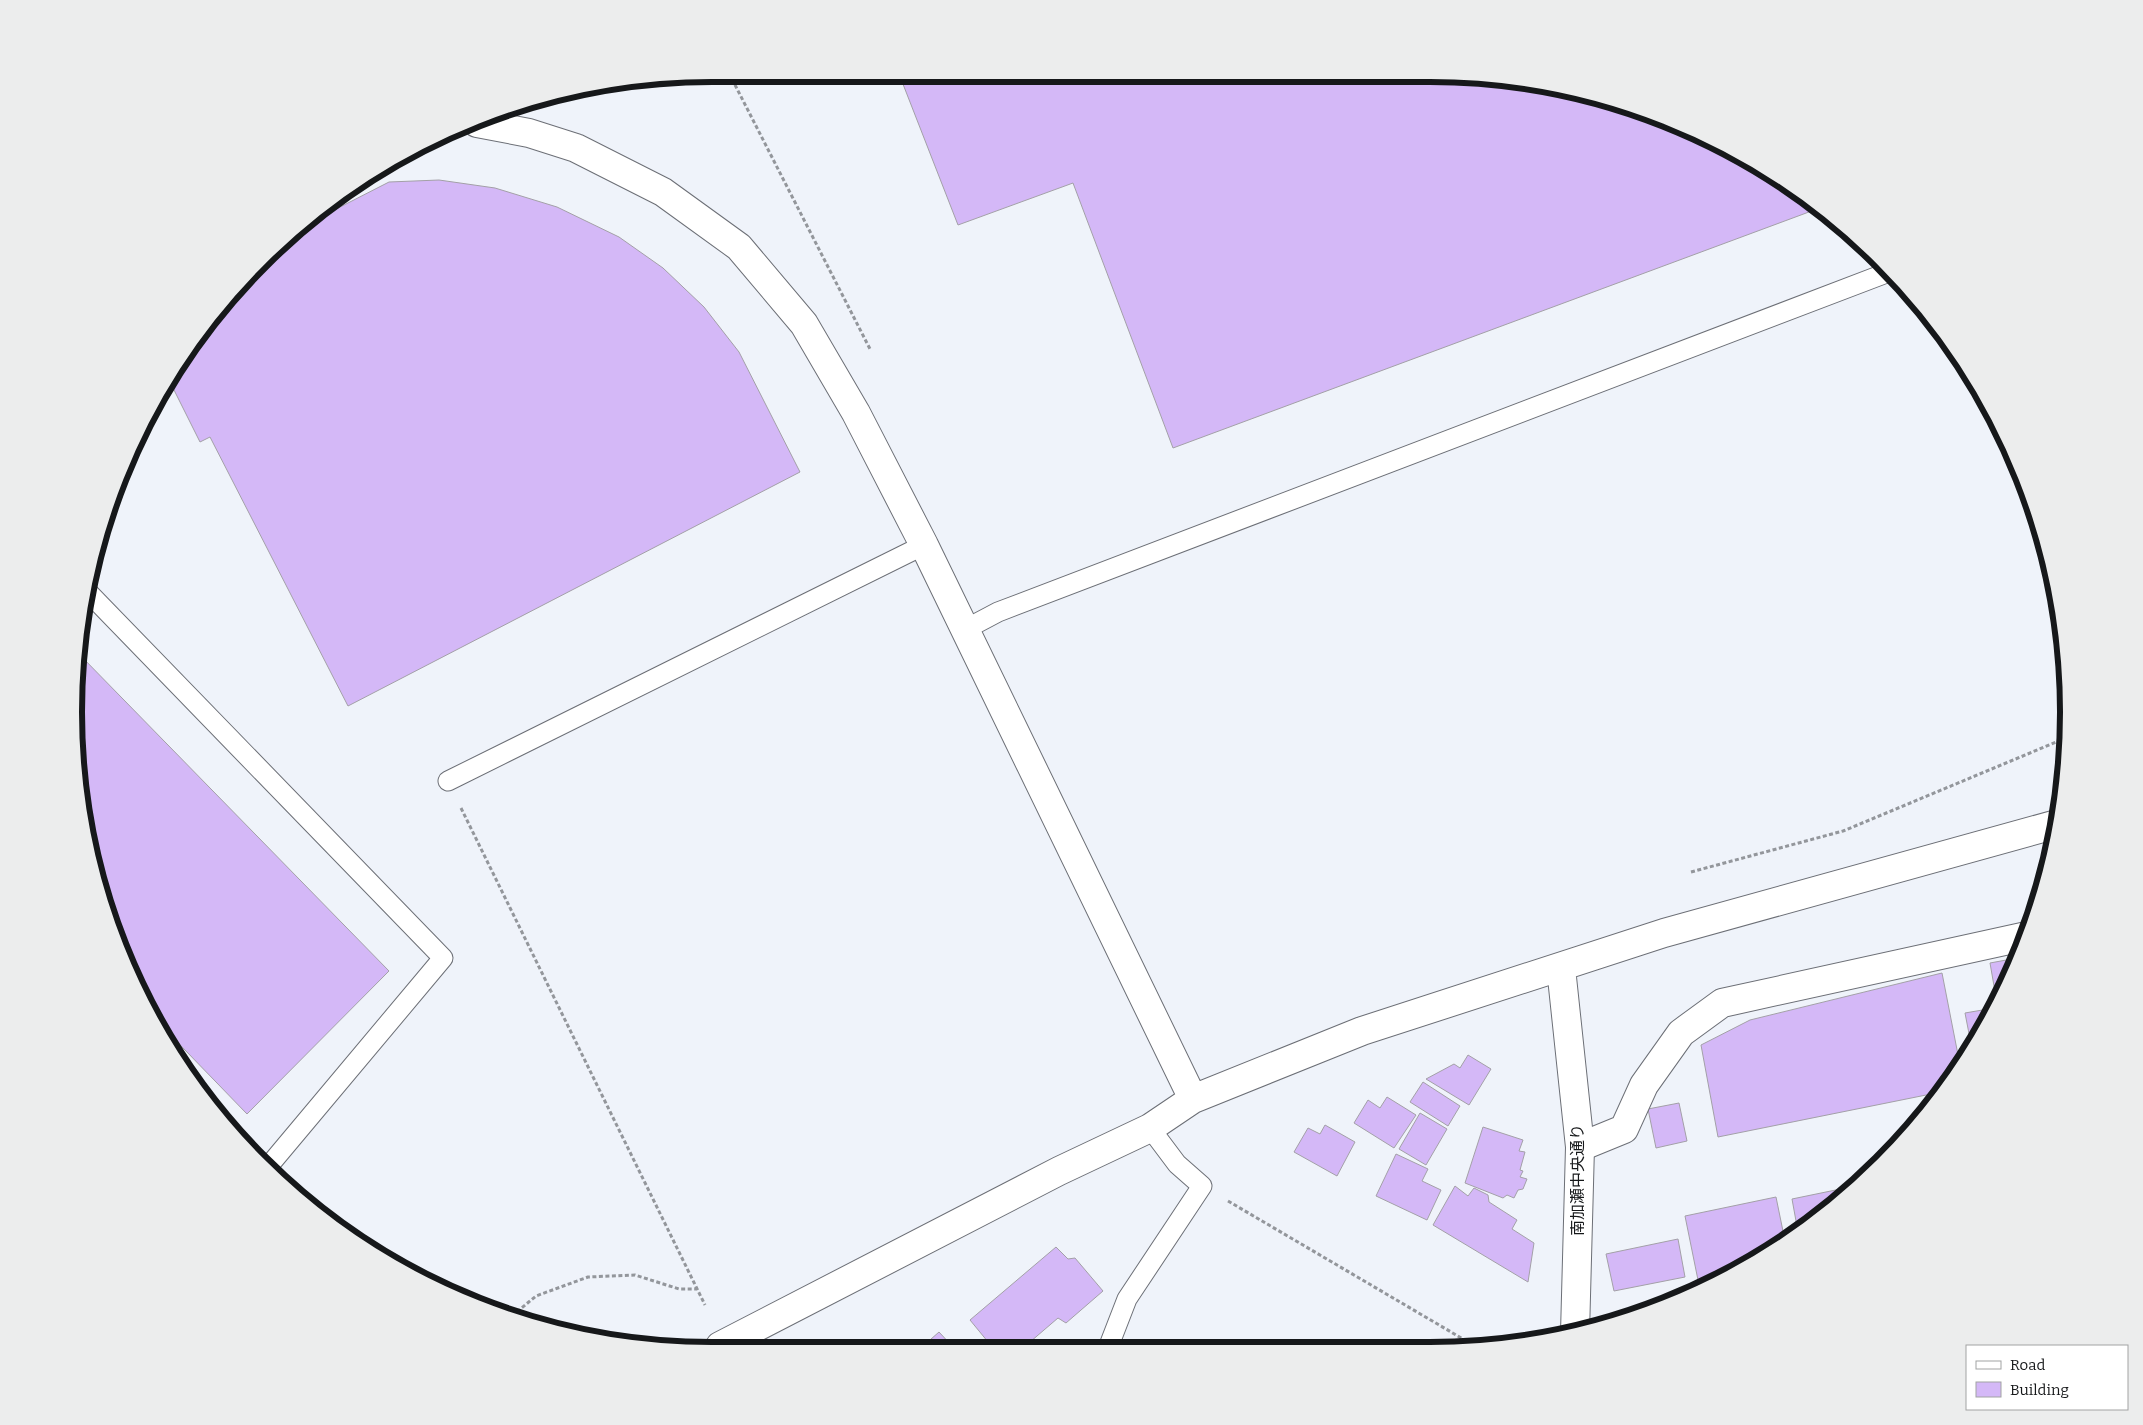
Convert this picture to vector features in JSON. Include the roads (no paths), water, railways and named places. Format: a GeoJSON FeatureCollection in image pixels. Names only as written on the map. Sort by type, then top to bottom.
{"type":"FeatureCollection","features":[{"type":"Feature","properties":{"kind":"street"},"geometry":{"type":"LineString","coordinates":[[487,124],[529,133],[576,148],[664,192],[739,247],[804,324],[826,359],[924,545],[1192,1099]]}},
{"type":"Feature","properties":{"kind":"street"},"geometry":{"type":"LineString","coordinates":[[728,1342],[1059,1171],[1150,1128],[1192,1099],[1362,1031],[1664,933],[2050,826]]}},
{"type":"Feature","properties":{"kind":"street"},"geometry":{"type":"LineString","coordinates":[[1580,1147],[1624,1128],[1644,1085],[1681,1033],[1722,1003],[2019,938]]}},
{"type":"Feature","properties":{"kind":"street","name":"南加瀬中央通り"},"geometry":{"type":"LineString","coordinates":[[1561,968],[1580,1147],[1575,1325]]}},
{"type":"Feature","properties":{"kind":"lane"},"geometry":{"type":"LineString","coordinates":[[964,630],[998,612],[1883,274]]}},
{"type":"Feature","properties":{"kind":"lane"},"geometry":{"type":"LineString","coordinates":[[448,781],[924,545]]}},
{"type":"Feature","properties":{"kind":"lane"},"geometry":{"type":"LineString","coordinates":[[94,598],[443,958],[272,1162]]}},
{"type":"Feature","properties":{"kind":"lane"},"geometry":{"type":"LineString","coordinates":[[1110,1342],[1127,1299],[1202,1186],[1177,1164],[1150,1128]]}}]}
